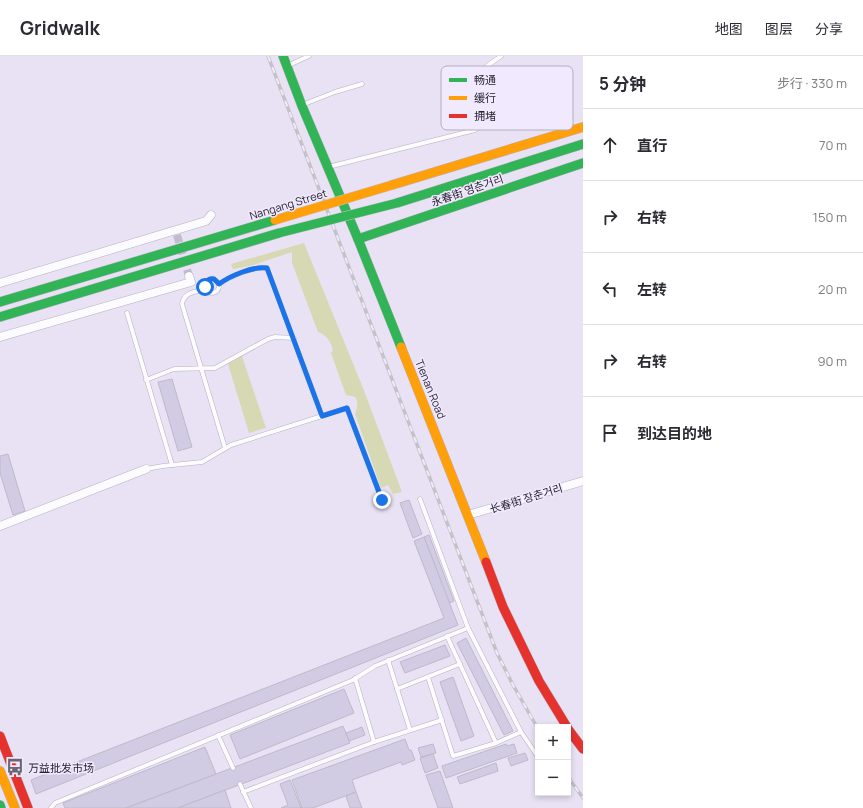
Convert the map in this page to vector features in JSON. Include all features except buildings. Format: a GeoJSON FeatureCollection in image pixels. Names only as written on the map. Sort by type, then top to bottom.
{"type":"FeatureCollection","features":[{"type":"Feature","properties":{"kind":"main road","name":"Tienan Road"},"geometry":{"type":"LineString","coordinates":[[283,56],[302,106],[358,239],[503,607],[538,682],[564,724]]}},
{"type":"Feature","properties":{"kind":"main road","name":"Nangang Street"},"geometry":{"type":"LineString","coordinates":[[0,302],[583,127]]}},
{"type":"Feature","properties":{"kind":"main road"},"geometry":{"type":"LineString","coordinates":[[0,317],[280,233],[397,202],[583,144]]}},
{"type":"Feature","properties":{"kind":"main road","name":"永春街 영춘거리"},"geometry":{"type":"LineString","coordinates":[[358,239],[583,163]]}},
{"type":"Feature","properties":{"kind":"main road","name":"Tienan Road"},"geometry":{"type":"LineString","coordinates":[[571,733],[583,749]]}},
{"type":"Feature","properties":{"kind":"main road"},"geometry":{"type":"LineString","coordinates":[[0,736],[28,808]]}},
{"type":"Feature","properties":{"kind":"main road"},"geometry":{"type":"LineString","coordinates":[[0,771],[15,808]]}},
{"type":"Feature","properties":{"kind":"main road"},"geometry":{"type":"LineString","coordinates":[[0,804],[1,808]]}},
{"type":"Feature","properties":{"kind":"street"},"geometry":{"type":"LineString","coordinates":[[0,284],[176,232],[206,221],[211,215]]}},
{"type":"Feature","properties":{"kind":"street"},"geometry":{"type":"LineString","coordinates":[[0,337],[191,282],[189,276]]}},
{"type":"Feature","properties":{"kind":"street"},"geometry":{"type":"LineString","coordinates":[[0,526],[146,469]]}},
{"type":"Feature","properties":{"kind":"street","name":"长春街 장춘거리"},"geometry":{"type":"LineString","coordinates":[[468,515],[583,481]]}},
{"type":"Feature","properties":{"kind":"lane"},"geometry":{"type":"LineString","coordinates":[[287,66],[309,56]]}},
{"type":"Feature","properties":{"kind":"lane"},"geometry":{"type":"LineString","coordinates":[[488,66],[501,56]]}},
{"type":"Feature","properties":{"kind":"lane"},"geometry":{"type":"LineString","coordinates":[[302,106],[335,92],[362,84]]}},
{"type":"Feature","properties":{"kind":"lane"},"geometry":{"type":"LineString","coordinates":[[327,167],[475,130]]}},
{"type":"Feature","properties":{"kind":"lane"},"geometry":{"type":"LineString","coordinates":[[219,284],[238,274],[263,267],[267,268],[322,416]]}},
{"type":"Feature","properties":{"kind":"lane"},"geometry":{"type":"LineString","coordinates":[[205,289],[205,284],[210,279],[214,279],[219,284]]}},
{"type":"Feature","properties":{"kind":"lane"},"geometry":{"type":"LineString","coordinates":[[205,289],[209,293],[216,293],[219,289],[219,284]]}},
{"type":"Feature","properties":{"kind":"lane"},"geometry":{"type":"LineString","coordinates":[[205,289],[185,296],[182,304],[225,448]]}},
{"type":"Feature","properties":{"kind":"lane"},"geometry":{"type":"LineString","coordinates":[[127,313],[172,465]]}},
{"type":"Feature","properties":{"kind":"lane"},"geometry":{"type":"LineString","coordinates":[[146,380],[174,369],[209,369],[222,364],[268,339],[275,337],[294,338]]}},
{"type":"Feature","properties":{"kind":"lane"},"geometry":{"type":"LineString","coordinates":[[146,469],[202,462],[231,445],[347,408],[382,500]]}},
{"type":"Feature","properties":{"kind":"lane"},"geometry":{"type":"LineString","coordinates":[[420,499],[468,628],[521,732],[535,753]]}},
{"type":"Feature","properties":{"kind":"lane"},"geometry":{"type":"LineString","coordinates":[[51,808],[55,803],[355,678],[388,660],[468,628]]}},
{"type":"Feature","properties":{"kind":"lane"},"geometry":{"type":"LineString","coordinates":[[447,636],[496,743]]}},
{"type":"Feature","properties":{"kind":"lane"},"geometry":{"type":"LineString","coordinates":[[388,660],[410,730]]}},
{"type":"Feature","properties":{"kind":"lane"},"geometry":{"type":"LineString","coordinates":[[397,688],[460,664]]}},
{"type":"Feature","properties":{"kind":"lane"},"geometry":{"type":"LineString","coordinates":[[428,677],[453,756],[496,743],[521,732]]}},
{"type":"Feature","properties":{"kind":"lane"},"geometry":{"type":"LineString","coordinates":[[355,678],[374,742]]}},
{"type":"Feature","properties":{"kind":"lane"},"geometry":{"type":"LineString","coordinates":[[243,792],[374,742],[442,720]]}},
{"type":"Feature","properties":{"kind":"lane"},"geometry":{"type":"LineString","coordinates":[[218,735],[233,768]]}},
{"type":"Feature","properties":{"kind":"lane"},"geometry":{"type":"LineString","coordinates":[[240,784],[250,808]]}},
{"type":"Feature","properties":{"kind":"lane"},"geometry":{"type":"LineString","coordinates":[[55,803],[57,808]]}},
{"type":"Feature","properties":{"kind":"green space"},"geometry":{"type":"Polygon","coordinates":[[[304,243],[363,388],[402,492],[393,494],[388,485],[381,488],[355,414],[357,401],[355,397],[346,395],[331,353],[333,350],[331,344],[326,337],[318,332],[292,263],[292,252],[250,266],[233,269],[231,264],[304,243]]]}},
{"type":"Feature","properties":{"kind":"green space"},"geometry":{"type":"Polygon","coordinates":[[[242,356],[266,428],[249,433],[228,364],[242,356]]]}},
{"type":"Feature","properties":{"kind":"tunnel"},"geometry":{"type":"LineString","coordinates":[[177,235],[189,276]]}},
{"type":"Feature","properties":{"kind":"railway"},"geometry":{"type":"LineString","coordinates":[[268,56],[497,653],[535,724]]}},
{"type":"Feature","properties":{"kind":"railway"},"geometry":{"type":"LineString","coordinates":[[571,781],[583,798]]}},
{"type":"Feature","properties":{"kind":"traffic: fast"},"geometry":{"type":"LineString","coordinates":[[283,56],[401,347]]}},
{"type":"Feature","properties":{"kind":"traffic: fast"},"geometry":{"type":"LineString","coordinates":[[397,203],[583,144]]}},
{"type":"Feature","properties":{"kind":"traffic: fast"},"geometry":{"type":"LineString","coordinates":[[358,239],[583,163]]}},
{"type":"Feature","properties":{"kind":"traffic: fast"},"geometry":{"type":"LineString","coordinates":[[279,233],[397,203]]}},
{"type":"Feature","properties":{"kind":"traffic: fast"},"geometry":{"type":"LineString","coordinates":[[0,302],[275,220]]}},
{"type":"Feature","properties":{"kind":"traffic: fast"},"geometry":{"type":"LineString","coordinates":[[0,317],[279,233]]}},
{"type":"Feature","properties":{"kind":"traffic: slow"},"geometry":{"type":"LineString","coordinates":[[392,185],[583,127]]}},
{"type":"Feature","properties":{"kind":"traffic: slow"},"geometry":{"type":"LineString","coordinates":[[275,220],[392,185]]}},
{"type":"Feature","properties":{"kind":"traffic: slow"},"geometry":{"type":"LineString","coordinates":[[401,347],[486,562]]}},
{"type":"Feature","properties":{"kind":"traffic: slow"},"geometry":{"type":"LineString","coordinates":[[0,771],[15,808]]}},
{"type":"Feature","properties":{"kind":"traffic: jam"},"geometry":{"type":"LineString","coordinates":[[486,562],[503,607],[539,681],[565,724]]}},
{"type":"Feature","properties":{"kind":"traffic: jam"},"geometry":{"type":"LineString","coordinates":[[571,733],[583,749]]}},
{"type":"Feature","properties":{"kind":"traffic: jam"},"geometry":{"type":"LineString","coordinates":[[0,736],[28,808]]}},
{"type":"Feature","properties":{"kind":"place","name":"万益批发市场"},"geometry":{"type":"Point","coordinates":[15,767]}},
{"type":"Feature","properties":{"kind":"route"},"geometry":{"type":"LineString","coordinates":[[205,287],[206,282],[212,278],[219,284],[238,274],[263,267],[267,268],[322,416],[347,408],[382,500]]}}]}
